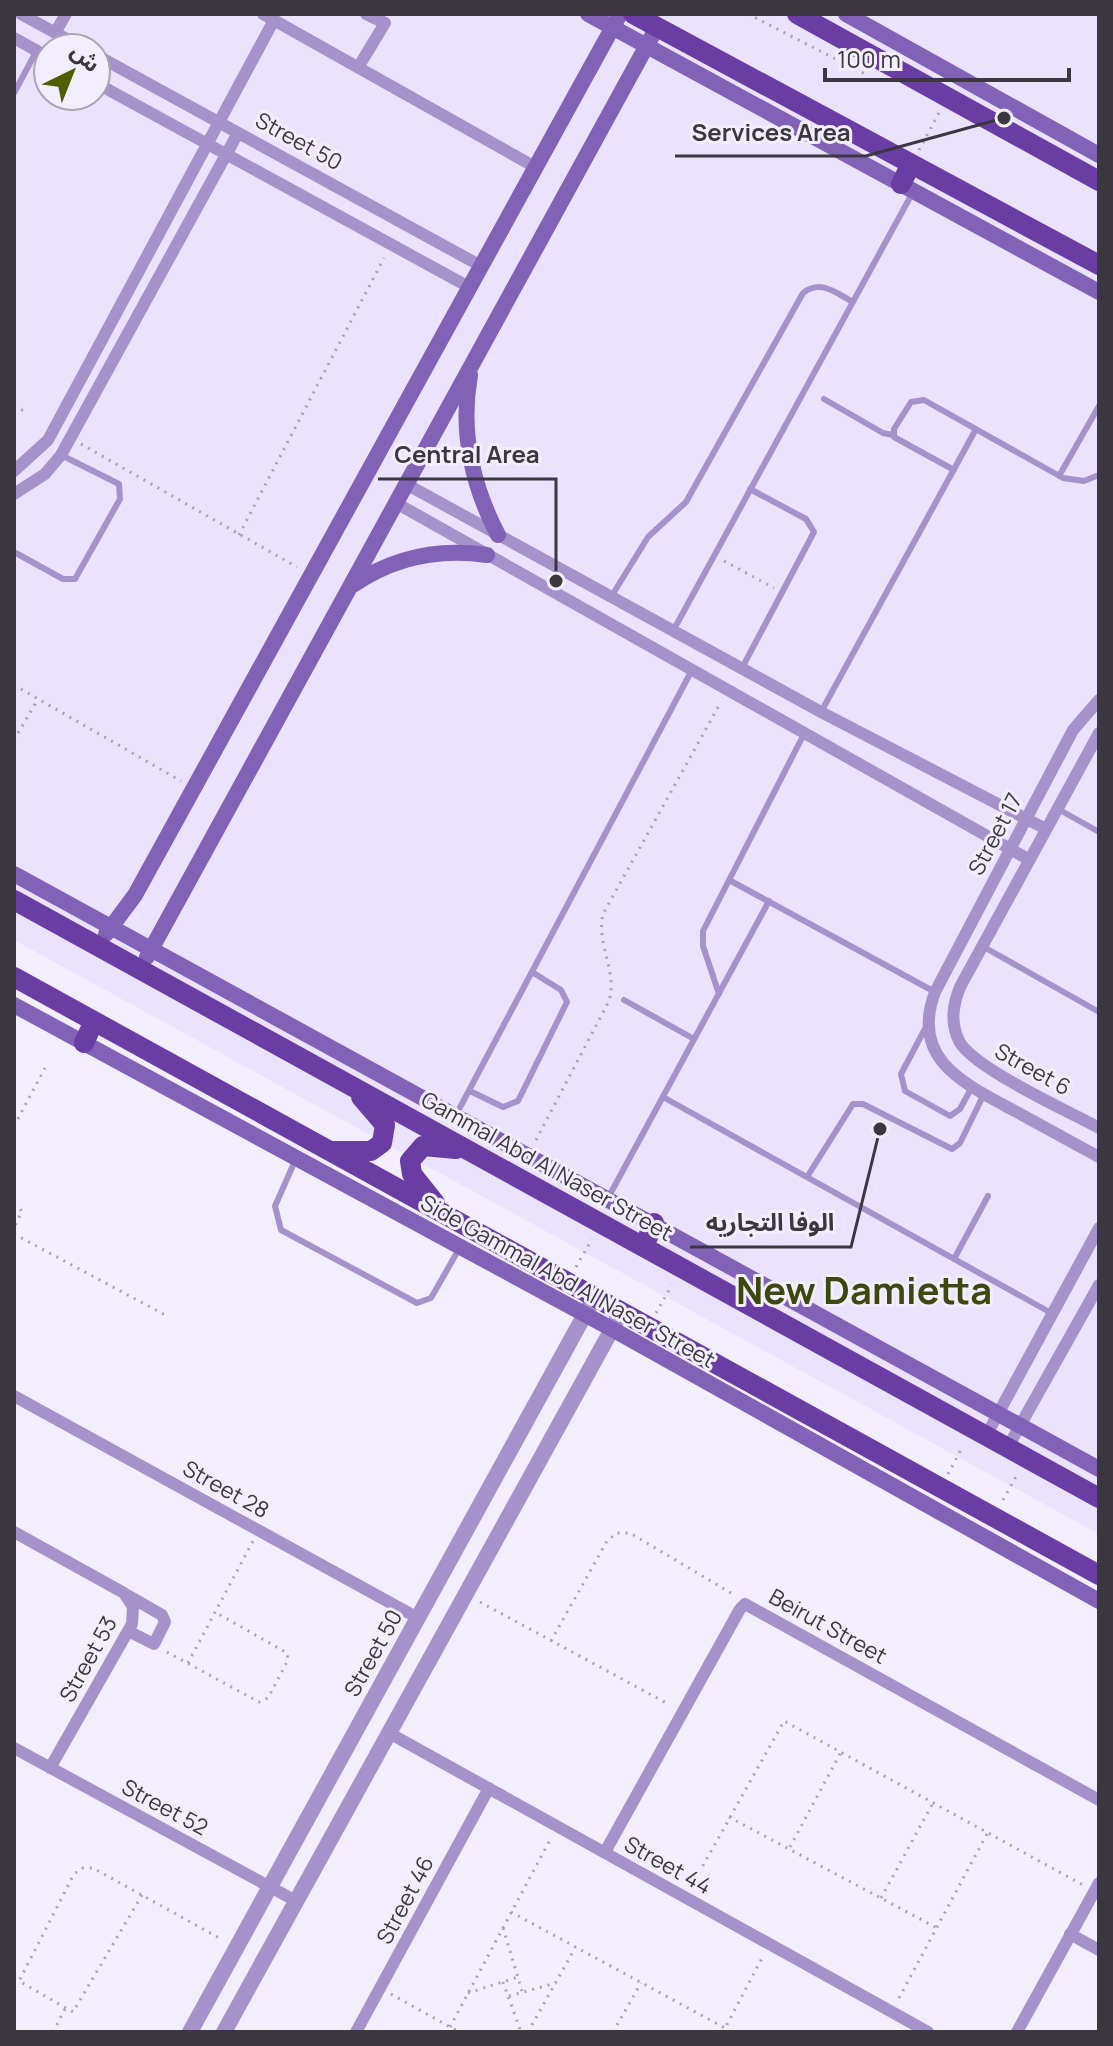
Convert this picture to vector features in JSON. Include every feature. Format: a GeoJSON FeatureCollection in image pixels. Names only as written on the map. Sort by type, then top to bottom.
{"type":"FeatureCollection","features":[{"type":"Feature","properties":{"kind":"main road"},"geometry":{"type":"LineString","coordinates":[[588,14],[616,20],[647,46],[1099,292]]}},
{"type":"Feature","properties":{"kind":"main road"},"geometry":{"type":"LineString","coordinates":[[633,14],[1099,265]]}},
{"type":"Feature","properties":{"kind":"main road"},"geometry":{"type":"LineString","coordinates":[[797,14],[1099,181]]}},
{"type":"Feature","properties":{"kind":"main road"},"geometry":{"type":"LineString","coordinates":[[846,14],[1099,155]]}},
{"type":"Feature","properties":{"kind":"main road"},"geometry":{"type":"LineString","coordinates":[[96,945],[135,895],[616,20]]}},
{"type":"Feature","properties":{"kind":"main road"},"geometry":{"type":"LineString","coordinates":[[141,970],[657,27]]}},
{"type":"Feature","properties":{"kind":"main road"},"geometry":{"type":"LineString","coordinates":[[603,43],[620,39],[630,43],[635,51],[634,69]]}},
{"type":"Feature","properties":{"kind":"main road"},"geometry":{"type":"LineString","coordinates":[[907,188],[911,164]]}},
{"type":"Feature","properties":{"kind":"main road"},"geometry":{"type":"LineString","coordinates":[[472,364],[466,407],[469,452],[480,495],[498,535]]}},
{"type":"Feature","properties":{"kind":"main road"},"geometry":{"type":"LineString","coordinates":[[349,588],[380,569],[414,556],[450,552],[487,555]]}},
{"type":"Feature","properties":{"kind":"main road"},"geometry":{"type":"LineString","coordinates":[[14,874],[1099,1469]]}},
{"type":"Feature","properties":{"kind":"main road","name":"Gammal Abd Al Naser Street"},"geometry":{"type":"LineString","coordinates":[[14,900],[1099,1498]]}},
{"type":"Feature","properties":{"kind":"main road"},"geometry":{"type":"LineString","coordinates":[[14,977],[595,1296],[617,1320],[649,1326],[1099,1575]]}},
{"type":"Feature","properties":{"kind":"main road","name":"Side Gammal Abd Al Naser Street"},"geometry":{"type":"LineString","coordinates":[[14,1005],[585,1315],[617,1320],[1099,1601]]}},
{"type":"Feature","properties":{"kind":"main road"},"geometry":{"type":"LineString","coordinates":[[84,1043],[94,1021]]}},
{"type":"Feature","properties":{"kind":"main road"},"geometry":{"type":"LineString","coordinates":[[329,1150],[371,1151],[385,1138],[382,1119],[349,1084]]}},
{"type":"Feature","properties":{"kind":"main road"},"geometry":{"type":"LineString","coordinates":[[442,1212],[412,1174],[413,1155],[430,1145],[475,1154]]}},
{"type":"Feature","properties":{"kind":"main road"},"geometry":{"type":"LineString","coordinates":[[644,1246],[654,1223]]}},
{"type":"Feature","properties":{"kind":"street"},"geometry":{"type":"LineString","coordinates":[[21,14],[53,32]]}},
{"type":"Feature","properties":{"kind":"street"},"geometry":{"type":"LineString","coordinates":[[56,32],[66,14]]}},
{"type":"Feature","properties":{"kind":"street"},"geometry":{"type":"LineString","coordinates":[[359,66],[387,19],[366,14]]}},
{"type":"Feature","properties":{"kind":"street"},"geometry":{"type":"LineString","coordinates":[[14,471],[48,440],[208,146],[269,17],[535,167]]}},
{"type":"Feature","properties":{"kind":"street"},"geometry":{"type":"LineString","coordinates":[[14,38],[32,48]]}},
{"type":"Feature","properties":{"kind":"street","name":"Street 50"},"geometry":{"type":"LineString","coordinates":[[112,64],[481,266]]}},
{"type":"Feature","properties":{"kind":"street"},"geometry":{"type":"LineString","coordinates":[[112,92],[469,287]]}},
{"type":"Feature","properties":{"kind":"street"},"geometry":{"type":"LineString","coordinates":[[14,494],[45,474],[71,439],[238,133]]}},
{"type":"Feature","properties":{"kind":"street"},"geometry":{"type":"LineString","coordinates":[[406,484],[821,712],[1044,828]]}},
{"type":"Feature","properties":{"kind":"street"},"geometry":{"type":"LineString","coordinates":[[396,503],[1028,859]]}},
{"type":"Feature","properties":{"kind":"street","name":"Street 17"},"geometry":{"type":"LineString","coordinates":[[935,992],[1073,730],[1099,700]]}},
{"type":"Feature","properties":{"kind":"street","name":"Street 17"},"geometry":{"type":"LineString","coordinates":[[982,946],[1044,828],[1099,733]]}},
{"type":"Feature","properties":{"kind":"street","name":"Street 6"},"geometry":{"type":"LineString","coordinates":[[982,946],[954,1004],[955,1031],[963,1047],[984,1065],[1099,1128]]}},
{"type":"Feature","properties":{"kind":"street","name":"Street 6"},"geometry":{"type":"LineString","coordinates":[[935,992],[929,1021],[932,1042],[940,1060],[954,1076],[1099,1157]]}},
{"type":"Feature","properties":{"kind":"street"},"geometry":{"type":"LineString","coordinates":[[980,1432],[998,1414],[1099,1228]]}},
{"type":"Feature","properties":{"kind":"street"},"geometry":{"type":"LineString","coordinates":[[1017,1452],[1020,1426],[1099,1285]]}},
{"type":"Feature","properties":{"kind":"street","name":"Street 50"},"geometry":{"type":"LineString","coordinates":[[190,2032],[595,1296]]}},
{"type":"Feature","properties":{"kind":"street"},"geometry":{"type":"LineString","coordinates":[[224,2032],[617,1320]]}},
{"type":"Feature","properties":{"kind":"street","name":"Street 28"},"geometry":{"type":"LineString","coordinates":[[14,1396],[418,1618]]}},
{"type":"Feature","properties":{"kind":"street","name":"Street 53"},"geometry":{"type":"LineString","coordinates":[[14,1532],[124,1593],[133,1607],[128,1631],[50,1768]]}},
{"type":"Feature","properties":{"kind":"street"},"geometry":{"type":"LineString","coordinates":[[124,1593],[164,1618],[164,1630],[153,1644],[128,1631]]}},
{"type":"Feature","properties":{"kind":"street","name":"Beirut Street"},"geometry":{"type":"LineString","coordinates":[[605,1852],[741,1607],[750,1605],[1099,1800]]}},
{"type":"Feature","properties":{"kind":"street","name":"Street 44"},"geometry":{"type":"LineString","coordinates":[[389,1733],[928,2032]]}},
{"type":"Feature","properties":{"kind":"street","name":"Street 52"},"geometry":{"type":"LineString","coordinates":[[14,1748],[296,1901]]}},
{"type":"Feature","properties":{"kind":"street","name":"Street 46"},"geometry":{"type":"LineString","coordinates":[[356,2032],[489,1788]]}},
{"type":"Feature","properties":{"kind":"street"},"geometry":{"type":"LineString","coordinates":[[1017,2032],[1097,1887]]}},
{"type":"Feature","properties":{"kind":"street"},"geometry":{"type":"LineString","coordinates":[[1070,1934],[1099,1950]]}},
{"type":"Feature","properties":{"kind":"lane"},"geometry":{"type":"LineString","coordinates":[[14,93],[32,68]]}},
{"type":"Feature","properties":{"kind":"lane"},"geometry":{"type":"LineString","coordinates":[[673,631],[853,302],[907,188]]}},
{"type":"Feature","properties":{"kind":"lane"},"geometry":{"type":"LineString","coordinates":[[611,597],[648,537],[686,502],[803,293],[813,287],[825,287],[853,302]]}},
{"type":"Feature","properties":{"kind":"lane"},"geometry":{"type":"LineString","coordinates":[[824,399],[954,470]]}},
{"type":"Feature","properties":{"kind":"lane"},"geometry":{"type":"LineString","coordinates":[[893,435],[907,405],[919,399],[1059,476],[1076,481],[1099,475]]}},
{"type":"Feature","properties":{"kind":"lane"},"geometry":{"type":"LineString","coordinates":[[1059,476],[1098,408]]}},
{"type":"Feature","properties":{"kind":"lane"},"geometry":{"type":"LineString","coordinates":[[821,712],[976,429]]}},
{"type":"Feature","properties":{"kind":"lane"},"geometry":{"type":"LineString","coordinates":[[14,552],[63,579],[75,579],[120,499],[119,484],[61,455]]}},
{"type":"Feature","properties":{"kind":"lane"},"geometry":{"type":"LineString","coordinates":[[742,669],[813,537],[813,527],[806,519],[750,489]]}},
{"type":"Feature","properties":{"kind":"lane"},"geometry":{"type":"LineString","coordinates":[[456,1115],[692,670]]}},
{"type":"Feature","properties":{"kind":"lane"},"geometry":{"type":"LineString","coordinates":[[719,994],[702,940],[706,923],[804,734]]}},
{"type":"Feature","properties":{"kind":"lane"},"geometry":{"type":"LineString","coordinates":[[1055,808],[1099,832]]}},
{"type":"Feature","properties":{"kind":"lane"},"geometry":{"type":"LineString","coordinates":[[729,880],[935,992]]}},
{"type":"Feature","properties":{"kind":"lane"},"geometry":{"type":"LineString","coordinates":[[608,1198],[769,901]]}},
{"type":"Feature","properties":{"kind":"lane"},"geometry":{"type":"LineString","coordinates":[[982,946],[1099,1012]]}},
{"type":"Feature","properties":{"kind":"lane"},"geometry":{"type":"LineString","coordinates":[[470,1091],[503,1107],[518,1101],[567,1002],[561,990],[532,972]]}},
{"type":"Feature","properties":{"kind":"lane"},"geometry":{"type":"LineString","coordinates":[[624,1000],[694,1039]]}},
{"type":"Feature","properties":{"kind":"lane"},"geometry":{"type":"LineString","coordinates":[[929,1021],[901,1074],[905,1091],[950,1116],[978,1091]]}},
{"type":"Feature","properties":{"kind":"lane"},"geometry":{"type":"LineString","coordinates":[[807,1177],[845,1111],[853,1104],[863,1104],[952,1149],[960,1143],[978,1091]]}},
{"type":"Feature","properties":{"kind":"lane"},"geometry":{"type":"LineString","coordinates":[[663,1097],[1053,1314]]}},
{"type":"Feature","properties":{"kind":"lane"},"geometry":{"type":"LineString","coordinates":[[297,1158],[275,1206],[277,1223],[294,1239],[417,1303],[426,1302],[434,1294],[460,1247]]}},
{"type":"Feature","properties":{"kind":"lane"},"geometry":{"type":"LineString","coordinates":[[954,1259],[988,1196]]}},
{"type":"Feature","properties":{"kind":"path"},"geometry":{"type":"LineString","coordinates":[[911,164],[947,97]]}},
{"type":"Feature","properties":{"kind":"path"},"geometry":{"type":"LineString","coordinates":[[239,535],[391,245]]}},
{"type":"Feature","properties":{"kind":"path"},"geometry":{"type":"LineString","coordinates":[[14,406],[26,412]]}},
{"type":"Feature","properties":{"kind":"path"},"geometry":{"type":"LineString","coordinates":[[71,439],[311,575]]}},
{"type":"Feature","properties":{"kind":"path"},"geometry":{"type":"LineString","coordinates":[[714,555],[783,593]]}},
{"type":"Feature","properties":{"kind":"path"},"geometry":{"type":"LineString","coordinates":[[14,685],[194,788]]}},
{"type":"Feature","properties":{"kind":"path"},"geometry":{"type":"LineString","coordinates":[[529,1154],[609,1001],[612,986],[600,931],[603,914],[727,690]]}},
{"type":"Feature","properties":{"kind":"path"},"geometry":{"type":"LineString","coordinates":[[14,740],[38,699]]}},
{"type":"Feature","properties":{"kind":"path"},"geometry":{"type":"LineString","coordinates":[[14,1126],[45,1068]]}},
{"type":"Feature","properties":{"kind":"path"},"geometry":{"type":"LineString","coordinates":[[14,1204],[22,1213],[14,1228]]}},
{"type":"Feature","properties":{"kind":"path"},"geometry":{"type":"LineString","coordinates":[[568,1281],[601,1223]]}},
{"type":"Feature","properties":{"kind":"path"},"geometry":{"type":"LineString","coordinates":[[14,1234],[167,1316]]}},
{"type":"Feature","properties":{"kind":"path"},"geometry":{"type":"LineString","coordinates":[[649,1326],[681,1267]]}},
{"type":"Feature","properties":{"kind":"path"},"geometry":{"type":"LineString","coordinates":[[941,1488],[980,1432]]}},
{"type":"Feature","properties":{"kind":"path"},"geometry":{"type":"LineString","coordinates":[[994,1517],[1017,1452]]}},
{"type":"Feature","properties":{"kind":"path"},"geometry":{"type":"LineString","coordinates":[[188,1663],[259,1530]]}},
{"type":"Feature","properties":{"kind":"path"},"geometry":{"type":"LineString","coordinates":[[551,1641],[607,1541],[617,1533],[630,1533],[750,1605]]}},
{"type":"Feature","properties":{"kind":"path"},"geometry":{"type":"LineString","coordinates":[[466,1594],[682,1712]]}},
{"type":"Feature","properties":{"kind":"path"},"geometry":{"type":"LineString","coordinates":[[153,1644],[259,1702],[271,1694],[288,1660],[285,1649],[215,1612]]}},
{"type":"Feature","properties":{"kind":"path"},"geometry":{"type":"LineString","coordinates":[[686,1897],[782,1721],[1097,1887]]}},
{"type":"Feature","properties":{"kind":"path"},"geometry":{"type":"LineString","coordinates":[[789,1849],[841,1752]]}},
{"type":"Feature","properties":{"kind":"path"},"geometry":{"type":"LineString","coordinates":[[881,1898],[933,1803]]}},
{"type":"Feature","properties":{"kind":"path"},"geometry":{"type":"LineString","coordinates":[[729,1817],[937,1928]]}},
{"type":"Feature","properties":{"kind":"path"},"geometry":{"type":"LineString","coordinates":[[450,2027],[557,1826]]}},
{"type":"Feature","properties":{"kind":"path"},"geometry":{"type":"LineString","coordinates":[[892,2012],[988,1832]]}},
{"type":"Feature","properties":{"kind":"path"},"geometry":{"type":"LineString","coordinates":[[142,1895],[73,2012],[19,1979],[74,1874],[83,1868],[93,1868],[142,1895],[237,1948]]}},
{"type":"Feature","properties":{"kind":"path"},"geometry":{"type":"LineString","coordinates":[[511,1912],[724,2030],[770,1944]]}},
{"type":"Feature","properties":{"kind":"path"},"geometry":{"type":"LineString","coordinates":[[503,1928],[522,1991]]}},
{"type":"Feature","properties":{"kind":"path"},"geometry":{"type":"LineString","coordinates":[[528,2032],[576,1947]]}},
{"type":"Feature","properties":{"kind":"path"},"geometry":{"type":"LineString","coordinates":[[468,1993],[518,1977]]}},
{"type":"Feature","properties":{"kind":"path"},"geometry":{"type":"LineString","coordinates":[[503,1982],[521,2032]]}},
{"type":"Feature","properties":{"kind":"path"},"geometry":{"type":"LineString","coordinates":[[613,2032],[641,1982]]}},
{"type":"Feature","properties":{"kind":"path"},"geometry":{"type":"LineString","coordinates":[[508,1996],[556,1983]]}},
{"type":"Feature","properties":{"kind":"path"},"geometry":{"type":"LineString","coordinates":[[380,1988],[459,2032]]}},
{"type":"Feature","properties":{"kind":"path"},"geometry":{"type":"LineString","coordinates":[[53,2032],[65,2009]]}},
{"type":"Feature","properties":{"kind":"shaded area"},"geometry":{"type":"Polygon","coordinates":[[[14,14],[1099,14],[1099,1534],[14,940],[14,14]]]}},
{"type":"Feature","properties":{"kind":"place","name":"Services Area"},"geometry":{"type":"Point","coordinates":[1004,118]}},
{"type":"Feature","properties":{"kind":"place","name":"Central Area"},"geometry":{"type":"Point","coordinates":[556,581]}},
{"type":"Feature","properties":{"kind":"place","name":"الوفا التجاريه"},"geometry":{"type":"Point","coordinates":[880,1129]}},
{"type":"Feature","properties":{"kind":"district","name":"New Damietta"},"geometry":{"type":"Point","coordinates":[864,1291]}}]}
